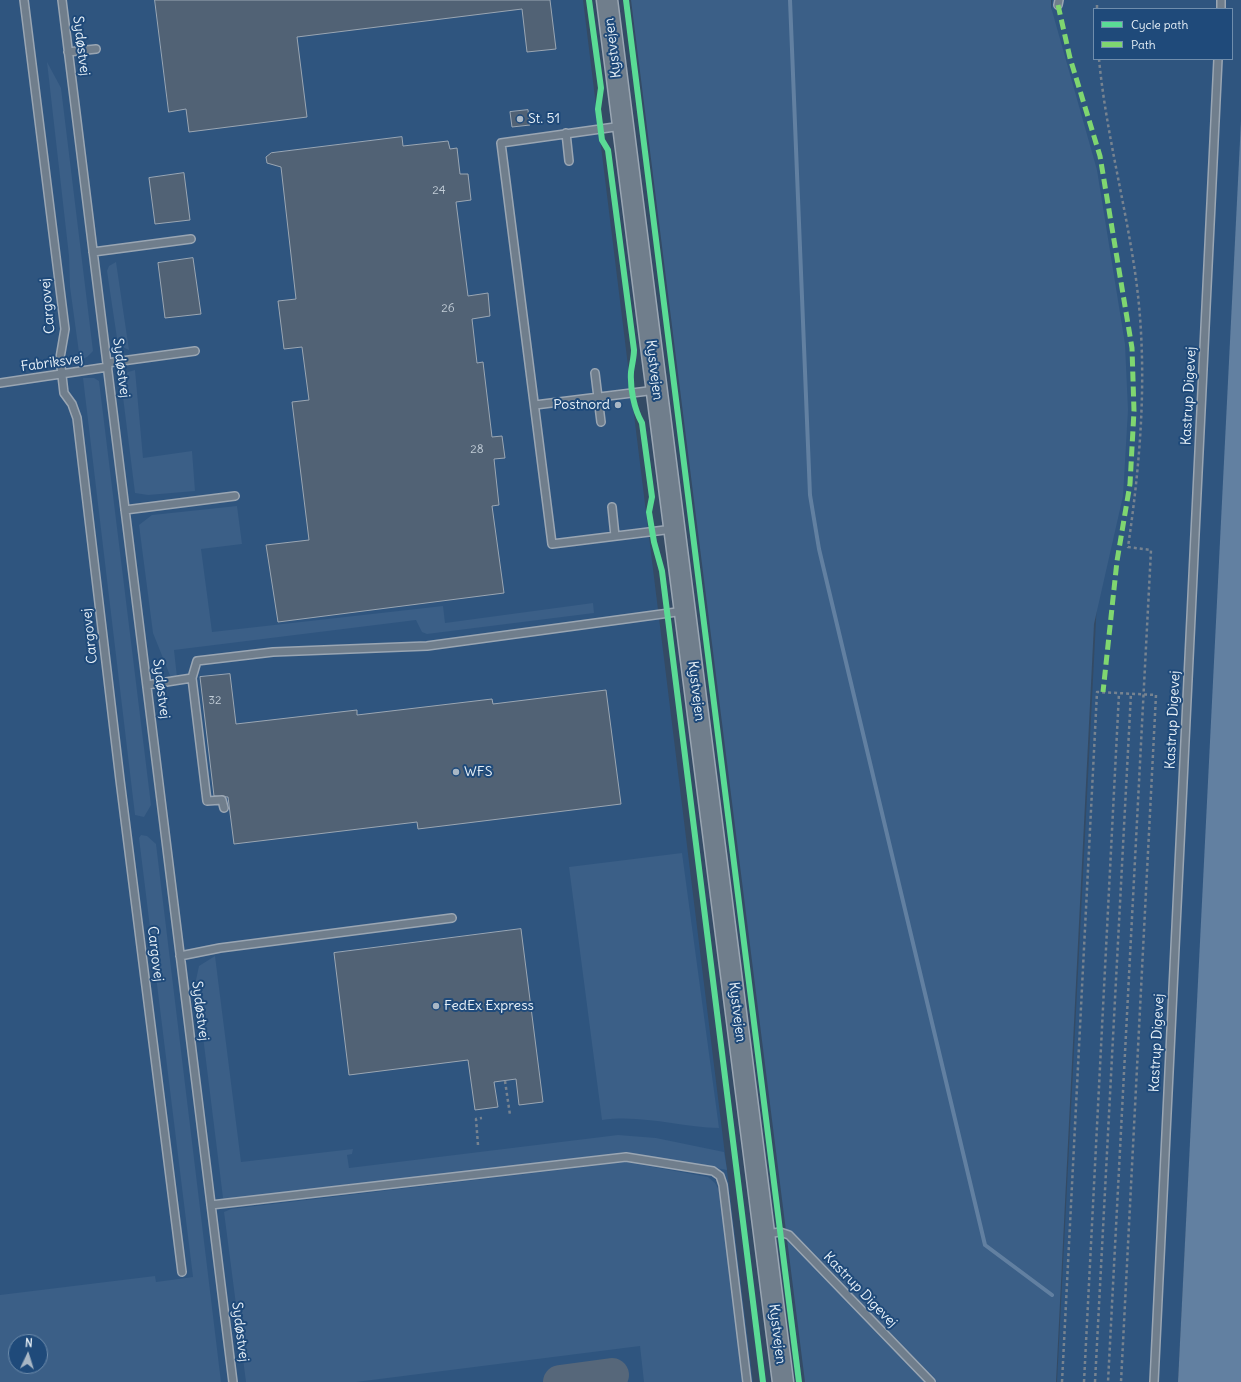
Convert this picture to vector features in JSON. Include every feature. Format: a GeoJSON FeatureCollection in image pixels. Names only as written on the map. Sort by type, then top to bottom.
{"type":"FeatureCollection","features":[{"type":"Feature","properties":{"kind":"street","name":"Kystvejen"},"geometry":{"type":"LineString","coordinates":[[607,0],[784,1382]]}},
{"type":"Feature","properties":{"kind":"lane","name":"Cargovej"},"geometry":{"type":"LineString","coordinates":[[24,0],[65,329],[60,358],[64,393],[72,404],[78,425],[120,780],[182,1272]]}},
{"type":"Feature","properties":{"kind":"lane","name":"Sydøstvej"},"geometry":{"type":"LineString","coordinates":[[62,0],[233,1382]]}},
{"type":"Feature","properties":{"kind":"lane"},"geometry":{"type":"LineString","coordinates":[[68,52],[96,49]]}},
{"type":"Feature","properties":{"kind":"lane","name":"Kastrup Digevej"},"geometry":{"type":"LineString","coordinates":[[1154,1382],[1218,60]]}},
{"type":"Feature","properties":{"kind":"lane"},"geometry":{"type":"LineString","coordinates":[[622,126],[501,143],[552,544],[675,529]]}},
{"type":"Feature","properties":{"kind":"lane"},"geometry":{"type":"LineString","coordinates":[[566,133],[569,160]]}},
{"type":"Feature","properties":{"kind":"lane"},"geometry":{"type":"LineString","coordinates":[[93,252],[191,239]]}},
{"type":"Feature","properties":{"kind":"lane","name":"Fabriksvej"},"geometry":{"type":"LineString","coordinates":[[0,383],[62,375],[107,365],[195,351]]}},
{"type":"Feature","properties":{"kind":"lane"},"geometry":{"type":"LineString","coordinates":[[595,373],[601,422]]}},
{"type":"Feature","properties":{"kind":"lane"},"geometry":{"type":"LineString","coordinates":[[535,405],[598,396],[657,390]]}},
{"type":"Feature","properties":{"kind":"lane"},"geometry":{"type":"LineString","coordinates":[[125,510],[235,496]]}},
{"type":"Feature","properties":{"kind":"lane"},"geometry":{"type":"LineString","coordinates":[[612,507],[615,536]]}},
{"type":"Feature","properties":{"kind":"lane"},"geometry":{"type":"LineString","coordinates":[[224,808],[222,800],[207,801],[192,678],[197,661],[273,652],[427,646],[686,611]]}},
{"type":"Feature","properties":{"kind":"lane"},"geometry":{"type":"LineString","coordinates":[[147,686],[192,678]]}},
{"type":"Feature","properties":{"kind":"lane"},"geometry":{"type":"LineString","coordinates":[[180,956],[220,948],[452,918]]}},
{"type":"Feature","properties":{"kind":"lane"},"geometry":{"type":"LineString","coordinates":[[211,1205],[626,1157],[713,1171],[720,1176],[723,1184],[747,1382]]}},
{"type":"Feature","properties":{"kind":"lane","name":"Kastrup Digevej"},"geometry":{"type":"LineString","coordinates":[[764,1234],[780,1232],[789,1235],[931,1382]]}},
{"type":"Feature","properties":{"kind":"path"},"geometry":{"type":"LineString","coordinates":[[1099,60],[1136,279],[1141,337],[1143,375],[1140,446],[1128,547],[1151,550],[1108,1382]]}},
{"type":"Feature","properties":{"kind":"path"},"geometry":{"type":"LineString","coordinates":[[1062,1382],[1097,692],[1156,695],[1121,1382]]}},
{"type":"Feature","properties":{"kind":"path"},"geometry":{"type":"LineString","coordinates":[[1084,1382],[1119,693]]}},
{"type":"Feature","properties":{"kind":"path"},"geometry":{"type":"LineString","coordinates":[[1096,1382],[1131,693]]}},
{"type":"Feature","properties":{"kind":"path"},"geometry":{"type":"LineString","coordinates":[[505,1081],[510,1115]]}},
{"type":"Feature","properties":{"kind":"path"},"geometry":{"type":"LineString","coordinates":[[478,1145],[476,1119],[482,1118]]}},
{"type":"Feature","properties":{"kind":"shaded area"},"geometry":{"type":"Polygon","coordinates":[[[0,0],[583,0],[753,1382],[0,1382],[0,0]]]}},
{"type":"Feature","properties":{"kind":"shaded area"},"geometry":{"type":"Polygon","coordinates":[[[631,0],[1051,0],[1051,7],[1097,170],[1125,344],[1128,410],[1123,496],[1094,624],[1056,1382],[805,1382],[631,0]]]}},
{"type":"Feature","properties":{"kind":"shaded area"},"geometry":{"type":"Polygon","coordinates":[[[1052,0],[1241,0],[1241,165],[1178,1382],[1057,1382],[1099,562],[1037,296],[1052,0]]]}},
{"type":"Feature","properties":{"kind":"shaded area"},"geometry":{"type":"Polygon","coordinates":[[[47,62],[61,88],[93,351],[87,357],[80,360],[70,287],[69,256],[47,62]]]}},
{"type":"Feature","properties":{"kind":"shaded area"},"geometry":{"type":"Polygon","coordinates":[[[1241,121],[1241,1382],[1178,1382],[1241,121]]]}},
{"type":"Feature","properties":{"kind":"shaded area"},"geometry":{"type":"Polygon","coordinates":[[[116,262],[129,350],[118,345],[107,271],[109,266],[116,262]]]}},
{"type":"Feature","properties":{"kind":"shaded area"},"geometry":{"type":"Polygon","coordinates":[[[135,370],[143,458],[192,451],[195,491],[148,495],[135,493],[121,381],[128,372],[135,370]]]}},
{"type":"Feature","properties":{"kind":"shaded area"},"geometry":{"type":"Polygon","coordinates":[[[83,378],[94,378],[99,381],[151,805],[144,817],[135,815],[83,378]]]}},
{"type":"Feature","properties":{"kind":"shaded area"},"geometry":{"type":"Polygon","coordinates":[[[237,506],[242,544],[201,549],[212,632],[443,606],[445,623],[593,603],[594,613],[427,634],[422,632],[416,620],[174,650],[177,677],[171,678],[153,633],[139,525],[152,515],[237,506]]]}},
{"type":"Feature","properties":{"kind":"shaded area"},"geometry":{"type":"Polygon","coordinates":[[[141,835],[147,836],[156,844],[221,1382],[0,1382],[0,1295],[155,1276],[156,1282],[193,1277],[139,838],[141,835]]]}},
{"type":"Feature","properties":{"kind":"shaded area"},"geometry":{"type":"Polygon","coordinates":[[[682,853],[719,1128],[646,1120],[602,1120],[569,867],[682,853]]]}},
{"type":"Feature","properties":{"kind":"shaded area"},"geometry":{"type":"Polygon","coordinates":[[[215,956],[241,1162],[353,1149],[352,1154],[347,1155],[349,1168],[618,1135],[656,1138],[724,1152],[727,1170],[624,1152],[228,1202],[223,1198],[196,980],[199,966],[215,956]]]}},
{"type":"Feature","properties":{"kind":"shaded area"},"geometry":{"type":"Polygon","coordinates":[[[626,1162],[708,1177],[715,1183],[720,1192],[744,1382],[644,1382],[640,1346],[356,1382],[246,1382],[224,1212],[231,1209],[626,1162]]]}},
{"type":"Feature","properties":{"kind":"building"},"geometry":{"type":"Polygon","coordinates":[[[155,0],[550,0],[556,49],[527,52],[522,9],[297,37],[307,117],[189,132],[186,109],[169,112],[155,0]]]}},
{"type":"Feature","properties":{"kind":"building","name":"St. 51"},"geometry":{"type":"Polygon","coordinates":[[[528,110],[530,125],[512,127],[510,112],[528,110]]]}},
{"type":"Feature","properties":{"kind":"building"},"geometry":{"type":"Polygon","coordinates":[[[402,137],[403,146],[448,141],[450,149],[457,148],[460,174],[468,174],[471,200],[456,202],[468,296],[488,293],[490,316],[472,319],[477,363],[483,362],[492,437],[502,436],[505,458],[494,459],[499,505],[492,506],[504,593],[278,622],[266,545],[309,540],[292,402],[309,400],[302,347],[284,349],[278,301],[296,299],[281,167],[267,163],[266,157],[271,153],[402,137]]]}},
{"type":"Feature","properties":{"kind":"building"},"geometry":{"type":"Polygon","coordinates":[[[184,173],[190,220],[155,224],[149,178],[184,173]]]}},
{"type":"Feature","properties":{"kind":"building"},"geometry":{"type":"Polygon","coordinates":[[[193,258],[201,314],[165,318],[158,263],[193,258]]]}},
{"type":"Feature","properties":{"kind":"building"},"geometry":{"type":"Polygon","coordinates":[[[230,674],[236,724],[357,710],[357,715],[492,699],[493,704],[606,690],[621,804],[418,829],[417,822],[234,844],[228,797],[214,796],[200,677],[230,674]]]}},
{"type":"Feature","properties":{"kind":"building","name":"FedEx Express"},"geometry":{"type":"Polygon","coordinates":[[[521,929],[543,1102],[519,1105],[516,1079],[494,1082],[498,1107],[475,1110],[468,1060],[349,1075],[334,953],[521,929]]]}},
{"type":"Feature","properties":{"kind":"waterway"},"geometry":{"type":"LineString","coordinates":[[790,0],[810,495],[819,549],[985,1245],[1052,1295]]}},
{"type":"Feature","properties":{"kind":"taxiway"},"geometry":{"type":"LineString","coordinates":[[560,1382],[612,1375]]}},
{"type":"Feature","properties":{"kind":"marked path"},"geometry":{"type":"LineString","coordinates":[[1058,5],[1070,58],[1100,156],[1132,348],[1134,411],[1130,484],[1117,561],[1103,692]]}},
{"type":"Feature","properties":{"kind":"cycle path"},"geometry":{"type":"LineString","coordinates":[[589,0],[601,88],[598,109],[602,140],[608,150],[634,350],[631,372],[632,391],[635,405],[642,423],[652,497],[649,512],[654,542],[662,571],[763,1382]]}},
{"type":"Feature","properties":{"kind":"cycle path"},"geometry":{"type":"LineString","coordinates":[[626,0],[799,1382]]}},
{"type":"Feature","properties":{"kind":"place","name":"St. 51"},"geometry":{"type":"Point","coordinates":[520,119]}},
{"type":"Feature","properties":{"kind":"place","name":"Postnord"},"geometry":{"type":"Point","coordinates":[618,405]}},
{"type":"Feature","properties":{"kind":"place","name":"WFS"},"geometry":{"type":"Point","coordinates":[456,772]}},
{"type":"Feature","properties":{"kind":"place","name":"FedEx Express"},"geometry":{"type":"Point","coordinates":[436,1006]}}]}
